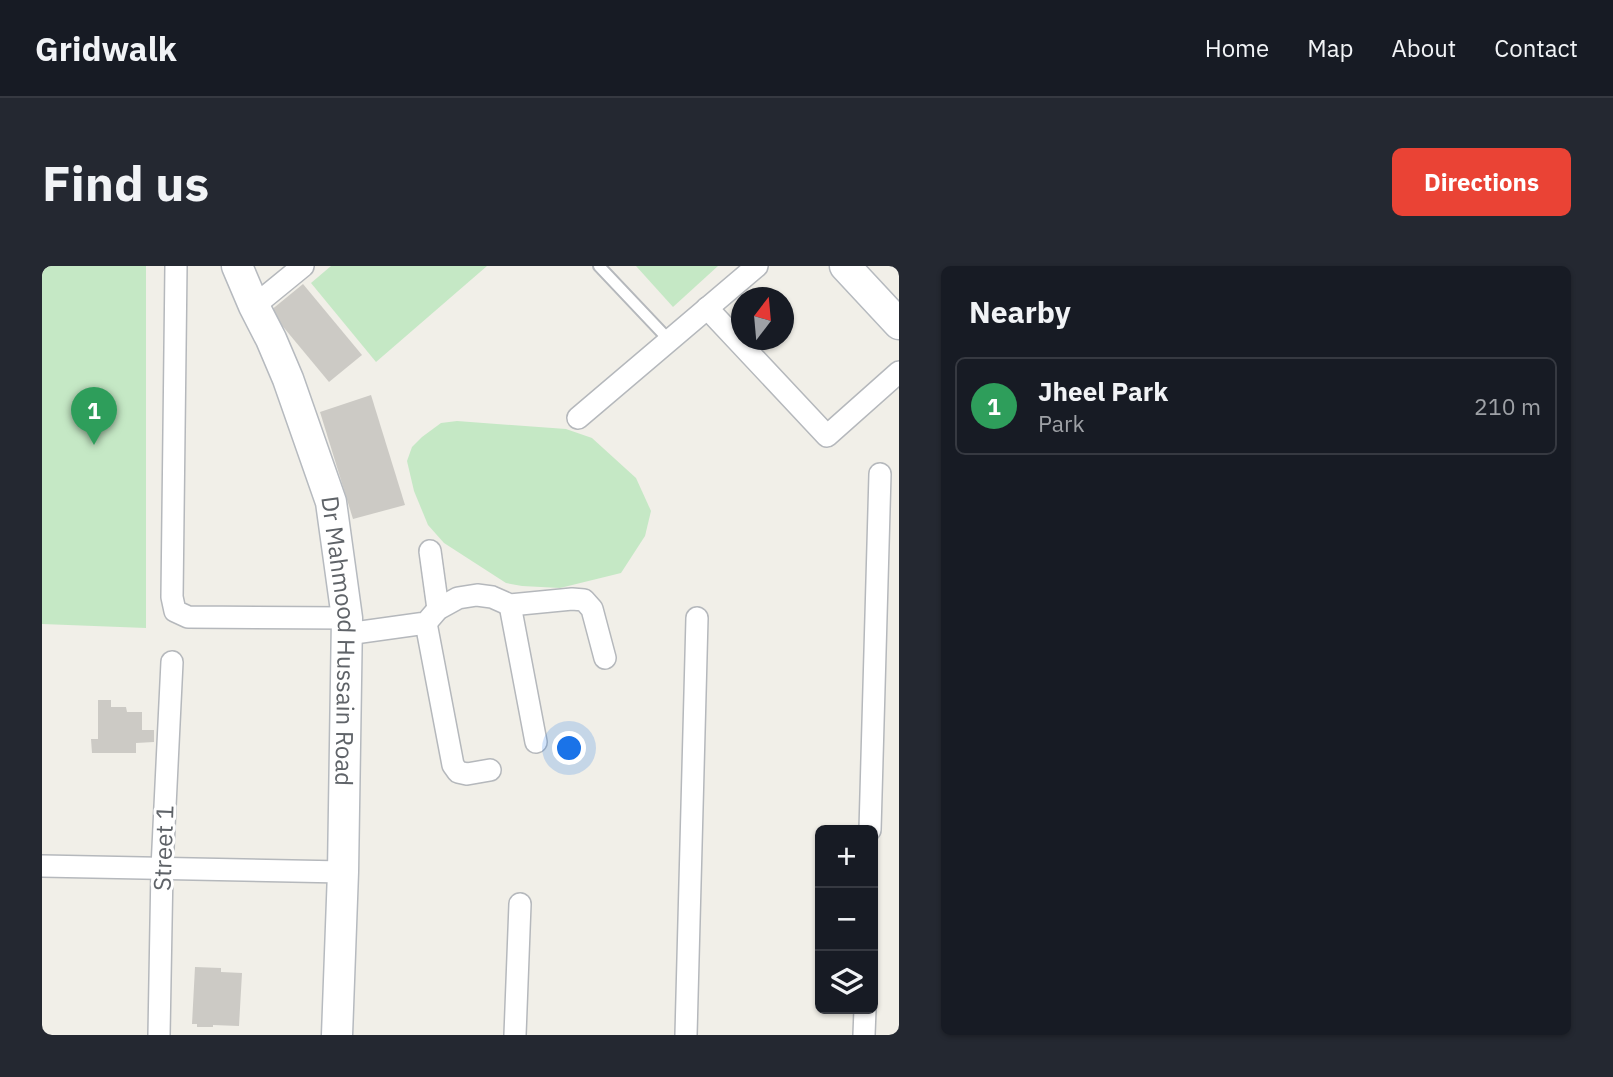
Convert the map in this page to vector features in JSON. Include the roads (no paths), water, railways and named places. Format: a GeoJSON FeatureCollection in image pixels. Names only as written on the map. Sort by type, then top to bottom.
{"type":"FeatureCollection","features":[{"type":"Feature","properties":{"kind":"main road","name":"Dr Mahmood Hussain Road"},"geometry":{"type":"LineString","coordinates":[[237,266],[288,379],[331,502],[347,626],[337,1035]]}},
{"type":"Feature","properties":{"kind":"main road"},"geometry":{"type":"LineString","coordinates":[[845,266],[899,324]]}},
{"type":"Feature","properties":{"kind":"street"},"geometry":{"type":"LineString","coordinates":[[176,266],[172,597],[176,611],[188,617],[347,626],[432,616],[458,598],[477,594],[510,605],[584,600],[592,609],[605,658]]}},
{"type":"Feature","properties":{"kind":"street"},"geometry":{"type":"LineString","coordinates":[[254,306],[303,266]]}},
{"type":"Feature","properties":{"kind":"street"},"geometry":{"type":"LineString","coordinates":[[578,418],[757,266]]}},
{"type":"Feature","properties":{"kind":"street"},"geometry":{"type":"LineString","coordinates":[[707,308],[827,436],[899,372]]}},
{"type":"Feature","properties":{"kind":"street"},"geometry":{"type":"LineString","coordinates":[[870,825],[880,474]]}},
{"type":"Feature","properties":{"kind":"street"},"geometry":{"type":"LineString","coordinates":[[430,551],[432,616],[453,765],[458,772],[467,774],[490,770]]}},
{"type":"Feature","properties":{"kind":"street"},"geometry":{"type":"LineString","coordinates":[[510,605],[536,742]]}},
{"type":"Feature","properties":{"kind":"street"},"geometry":{"type":"LineString","coordinates":[[686,1035],[697,618]]}},
{"type":"Feature","properties":{"kind":"street","name":"Street 1"},"geometry":{"type":"LineString","coordinates":[[159,1035],[162,868],[172,662]]}},
{"type":"Feature","properties":{"kind":"street"},"geometry":{"type":"LineString","coordinates":[[42,866],[343,872]]}},
{"type":"Feature","properties":{"kind":"street"},"geometry":{"type":"LineString","coordinates":[[515,1035],[520,904]]}},
{"type":"Feature","properties":{"kind":"street"},"geometry":{"type":"LineString","coordinates":[[864,1035],[865,1014]]}},
{"type":"Feature","properties":{"kind":"lane"},"geometry":{"type":"LineString","coordinates":[[599,266],[669,340]]}},
{"type":"Feature","properties":{"kind":"place","name":"Jheel Park"},"geometry":{"type":"Point","coordinates":[94,445]}}]}
